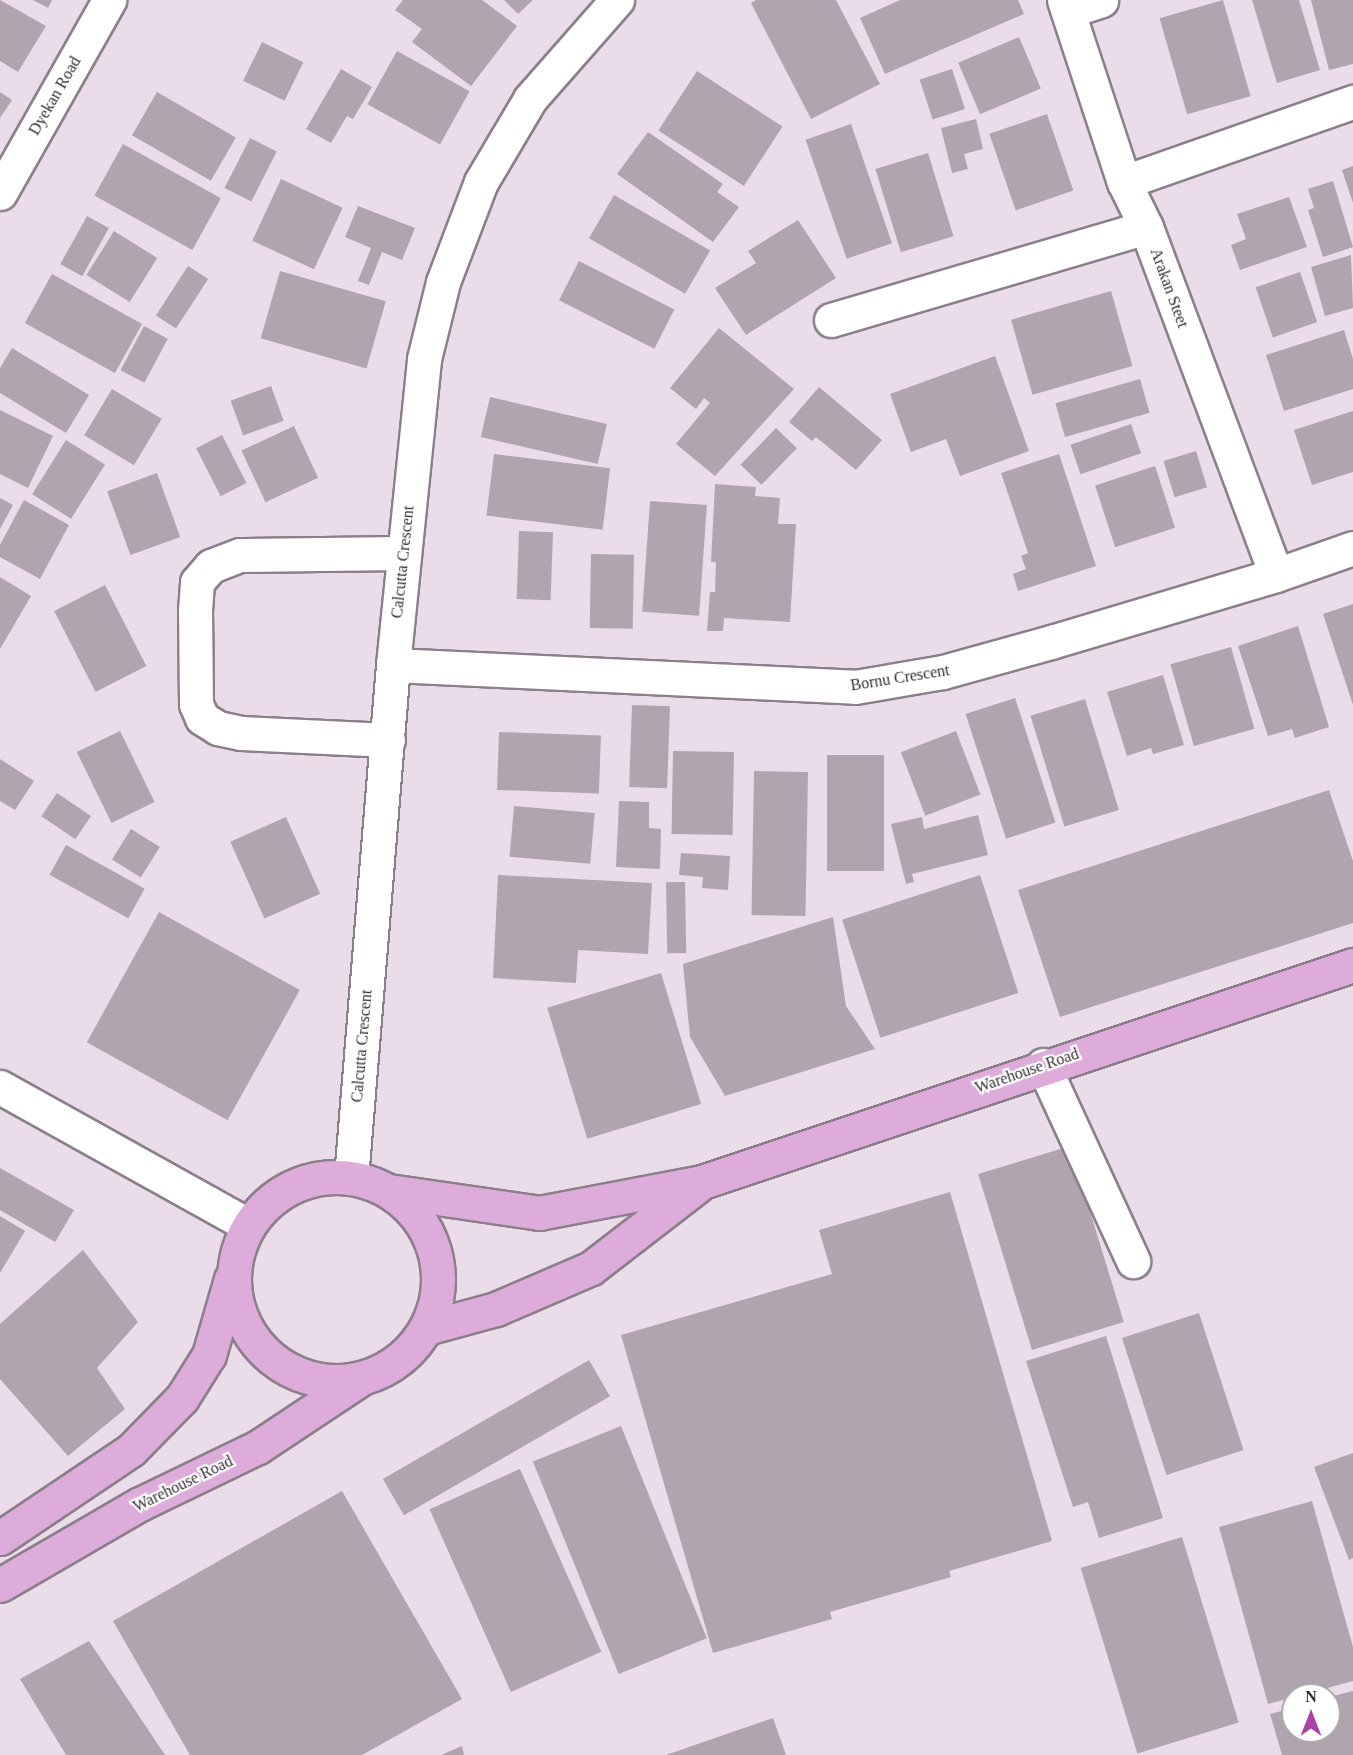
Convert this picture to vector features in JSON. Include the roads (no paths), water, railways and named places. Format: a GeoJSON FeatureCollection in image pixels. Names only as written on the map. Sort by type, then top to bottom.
{"type":"FeatureCollection","features":[{"type":"Feature","properties":{"kind":"main road","name":"Warehouse Road"},"geometry":{"type":"LineString","coordinates":[[389,1191],[540,1213],[702,1182],[1043,1065],[1353,965]]}},
{"type":"Feature","properties":{"kind":"main road"},"geometry":{"type":"LineString","coordinates":[[0,1538],[131,1450],[182,1398],[209,1355],[232,1274],[248,1225],[268,1202],[292,1186],[321,1177],[351,1178],[389,1191],[420,1220],[436,1254],[438,1292],[426,1328],[399,1359],[363,1377],[331,1381],[299,1375],[272,1359],[250,1335],[241,1316],[232,1274]]}},
{"type":"Feature","properties":{"kind":"main road","name":"Warehouse Road"},"geometry":{"type":"LineString","coordinates":[[426,1328],[496,1309],[591,1268],[702,1182]]}},
{"type":"Feature","properties":{"kind":"main road","name":"Warehouse Road"},"geometry":{"type":"LineString","coordinates":[[0,1585],[140,1504],[258,1447],[363,1377]]}},
{"type":"Feature","properties":{"kind":"street","name":"Dyekan Road"},"geometry":{"type":"LineString","coordinates":[[0,193],[110,0]]}},
{"type":"Feature","properties":{"kind":"street","name":"Calcutta Crescent"},"geometry":{"type":"LineString","coordinates":[[351,1178],[393,665],[424,359],[443,282],[481,182],[530,99],[617,0]]}},
{"type":"Feature","properties":{"kind":"street"},"geometry":{"type":"LineString","coordinates":[[1066,6],[1101,0]]}},
{"type":"Feature","properties":{"kind":"street","name":"Arakan Steet"},"geometry":{"type":"LineString","coordinates":[[1066,6],[1124,182],[1146,227],[1276,576]]}},
{"type":"Feature","properties":{"kind":"street"},"geometry":{"type":"LineString","coordinates":[[1124,182],[1353,102]]}},
{"type":"Feature","properties":{"kind":"street"},"geometry":{"type":"LineString","coordinates":[[831,320],[1146,227]]}},
{"type":"Feature","properties":{"kind":"street","name":"Bornu Crescent"},"geometry":{"type":"LineString","coordinates":[[393,665],[855,687],[943,672],[1276,576],[1353,548]]}},
{"type":"Feature","properties":{"kind":"street"},"geometry":{"type":"LineString","coordinates":[[388,740],[241,733],[218,728],[202,718],[196,704],[197,582],[211,566],[240,555],[405,553]]}},
{"type":"Feature","properties":{"kind":"street"},"geometry":{"type":"LineString","coordinates":[[1043,1065],[1133,1261]]}},
{"type":"Feature","properties":{"kind":"street"},"geometry":{"type":"LineString","coordinates":[[0,1087],[248,1225]]}}]}
